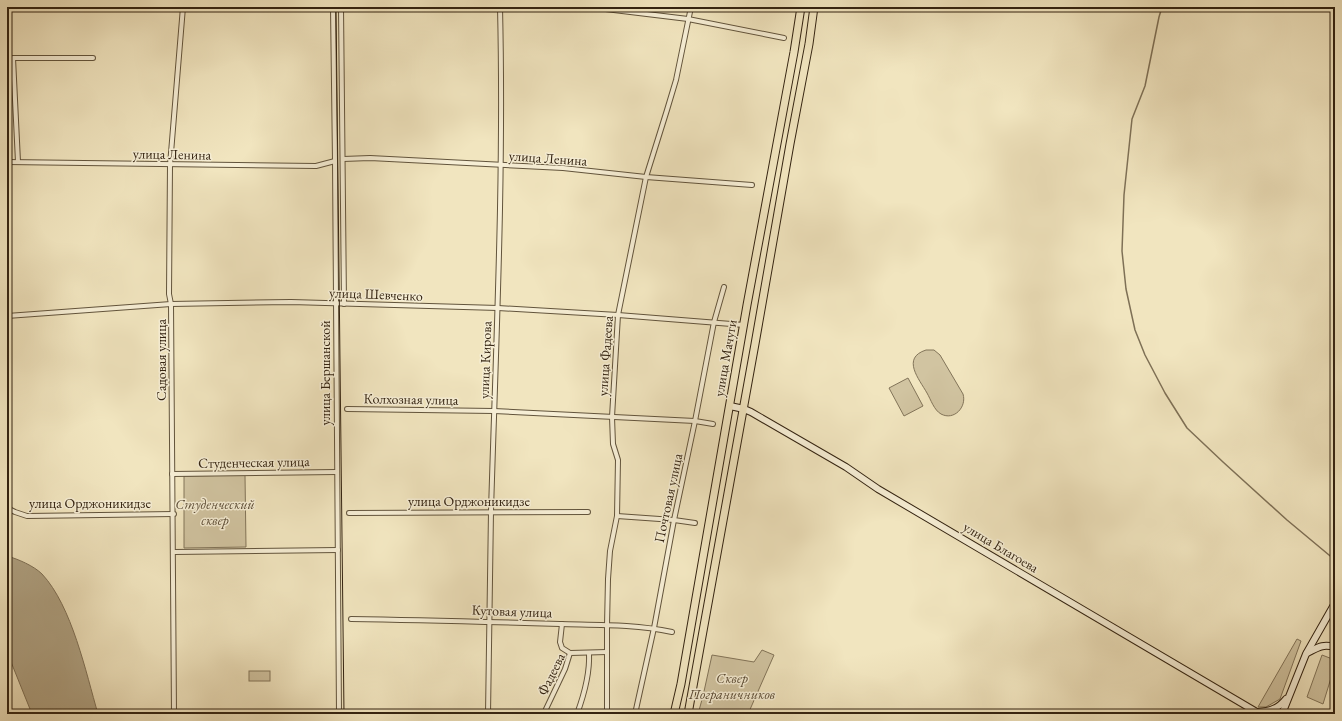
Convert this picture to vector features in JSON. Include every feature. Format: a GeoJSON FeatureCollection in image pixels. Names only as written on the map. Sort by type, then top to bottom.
{"type":"FeatureCollection","features":[{"type":"Feature","properties":{"kind":"main road","name":"улица Мачуги"},"geometry":{"type":"LineString","coordinates":[[674,714],[685,660],[801,7]]}},
{"type":"Feature","properties":{"kind":"main road","name":"улица Мачуги"},"geometry":{"type":"LineString","coordinates":[[688,714],[744,409],[769,261],[809,44],[814,7]]}},
{"type":"Feature","properties":{"kind":"main road"},"geometry":{"type":"LineString","coordinates":[[756,260],[758,265],[761,267],[766,266],[769,261]]}},
{"type":"Feature","properties":{"kind":"street","name":"Садовая улица"},"geometry":{"type":"LineString","coordinates":[[174,714],[172,304],[168,294],[170,165],[184,7]]}},
{"type":"Feature","properties":{"kind":"street","name":"улица Бершанской"},"geometry":{"type":"LineString","coordinates":[[332,7],[335,160],[339,714]]}},
{"type":"Feature","properties":{"kind":"street","name":"улица Бершанской"},"geometry":{"type":"LineString","coordinates":[[341,7],[344,304]]}},
{"type":"Feature","properties":{"kind":"street","name":"улица Кирова"},"geometry":{"type":"LineString","coordinates":[[488,714],[491,512],[498,308],[502,85],[500,7]]}},
{"type":"Feature","properties":{"kind":"street"},"geometry":{"type":"LineString","coordinates":[[589,7],[688,19],[784,38]]}},
{"type":"Feature","properties":{"kind":"street","name":"улица Фадеева"},"geometry":{"type":"LineString","coordinates":[[607,714],[607,625],[610,551],[617,516],[618,460],[613,444],[612,417],[618,315],[646,177],[676,80],[691,7]]}},
{"type":"Feature","properties":{"kind":"street"},"geometry":{"type":"LineString","coordinates":[[18,162],[13,58],[93,58]]}},
{"type":"Feature","properties":{"kind":"street","name":"улица Ленина"},"geometry":{"type":"LineString","coordinates":[[343,159],[370,158],[500,166],[563,168],[646,177],[752,185]]}},
{"type":"Feature","properties":{"kind":"street","name":"улица Ленина"},"geometry":{"type":"LineString","coordinates":[[7,162],[316,166],[335,160]]}},
{"type":"Feature","properties":{"kind":"street","name":"Почтовая улица"},"geometry":{"type":"LineString","coordinates":[[635,714],[654,628],[714,322],[724,287]]}},
{"type":"Feature","properties":{"kind":"street","name":"улица Шевченко"},"geometry":{"type":"LineString","coordinates":[[7,316],[172,304],[291,302],[498,308],[618,315],[744,325]]}},
{"type":"Feature","properties":{"kind":"street","name":"улица Благоева"},"geometry":{"type":"LineString","coordinates":[[730,406],[751,412],[846,467],[878,488],[1259,713],[1279,707],[1290,693]]}},
{"type":"Feature","properties":{"kind":"street","name":"Колхозная улица"},"geometry":{"type":"LineString","coordinates":[[347,409],[494,411],[695,421],[713,424]]}},
{"type":"Feature","properties":{"kind":"street","name":"Студенческая улица"},"geometry":{"type":"LineString","coordinates":[[172,474],[337,472]]}},
{"type":"Feature","properties":{"kind":"street","name":"улица Орджоникидзе"},"geometry":{"type":"LineString","coordinates":[[7,508],[27,516],[174,514]]}},
{"type":"Feature","properties":{"kind":"street","name":"улица Орджоникидзе"},"geometry":{"type":"LineString","coordinates":[[349,513],[588,512]]}},
{"type":"Feature","properties":{"kind":"street"},"geometry":{"type":"LineString","coordinates":[[617,516],[695,523]]}},
{"type":"Feature","properties":{"kind":"street"},"geometry":{"type":"LineString","coordinates":[[174,552],[338,550]]}},
{"type":"Feature","properties":{"kind":"street"},"geometry":{"type":"LineString","coordinates":[[1282,714],[1306,654],[1335,603]]}},
{"type":"Feature","properties":{"kind":"street","name":"Кутовая улица"},"geometry":{"type":"LineString","coordinates":[[351,619],[489,621],[607,625],[654,628],[672,632]]}},
{"type":"Feature","properties":{"kind":"street"},"geometry":{"type":"LineString","coordinates":[[562,624],[560,642],[562,648],[570,653]]}},
{"type":"Feature","properties":{"kind":"street"},"geometry":{"type":"LineString","coordinates":[[1306,654],[1320,646],[1327,645],[1335,647]]}},
{"type":"Feature","properties":{"kind":"street","name":"Фадеева"},"geometry":{"type":"LineString","coordinates":[[544,714],[565,669],[570,653],[607,652]]}},
{"type":"Feature","properties":{"kind":"street"},"geometry":{"type":"LineString","coordinates":[[576,714],[580,706],[590,667],[589,653]]}},
{"type":"Feature","properties":{"kind":"green space"},"geometry":{"type":"Polygon","coordinates":[[[926,350],[934,350],[940,355],[963,394],[963,404],[955,414],[946,416],[939,412],[914,369],[914,358],[926,350]]]}},
{"type":"Feature","properties":{"kind":"green space"},"geometry":{"type":"Polygon","coordinates":[[[908,378],[923,406],[904,416],[889,388],[908,378]]]}},
{"type":"Feature","properties":{"kind":"green space","name":"Студенческий сквер"},"geometry":{"type":"Polygon","coordinates":[[[245,475],[246,547],[184,548],[184,476],[245,475]]]}},
{"type":"Feature","properties":{"kind":"green space"},"geometry":{"type":"Polygon","coordinates":[[[1297,639],[1301,641],[1280,699],[1266,707],[1258,707],[1297,639]]]}},
{"type":"Feature","properties":{"kind":"green space","name":"Сквер Пограничников"},"geometry":{"type":"Polygon","coordinates":[[[762,650],[774,655],[748,714],[698,714],[712,655],[754,662],[762,650]]]}},
{"type":"Feature","properties":{"kind":"green space"},"geometry":{"type":"Polygon","coordinates":[[[1322,655],[1335,660],[1335,665],[1323,704],[1307,697],[1322,655]]]}},
{"type":"Feature","properties":{"kind":"green space"},"geometry":{"type":"Polygon","coordinates":[[[249,671],[270,671],[270,681],[249,681],[249,671]]]}},
{"type":"Feature","properties":{"kind":"shaded area"},"geometry":{"type":"Polygon","coordinates":[[[7,556],[35,568],[53,588],[62,604],[77,641],[98,714],[32,714],[7,652],[7,556]]]}},
{"type":"Feature","properties":{"kind":"waterway"},"geometry":{"type":"LineString","coordinates":[[1162,7],[1145,86],[1132,119],[1124,195],[1122,251],[1126,289],[1135,330],[1145,355],[1165,393],[1187,428],[1287,520],[1335,560]]}},
{"type":"Feature","properties":{"kind":"tram line"},"geometry":{"type":"LineString","coordinates":[[336,7],[344,714]]}}]}
